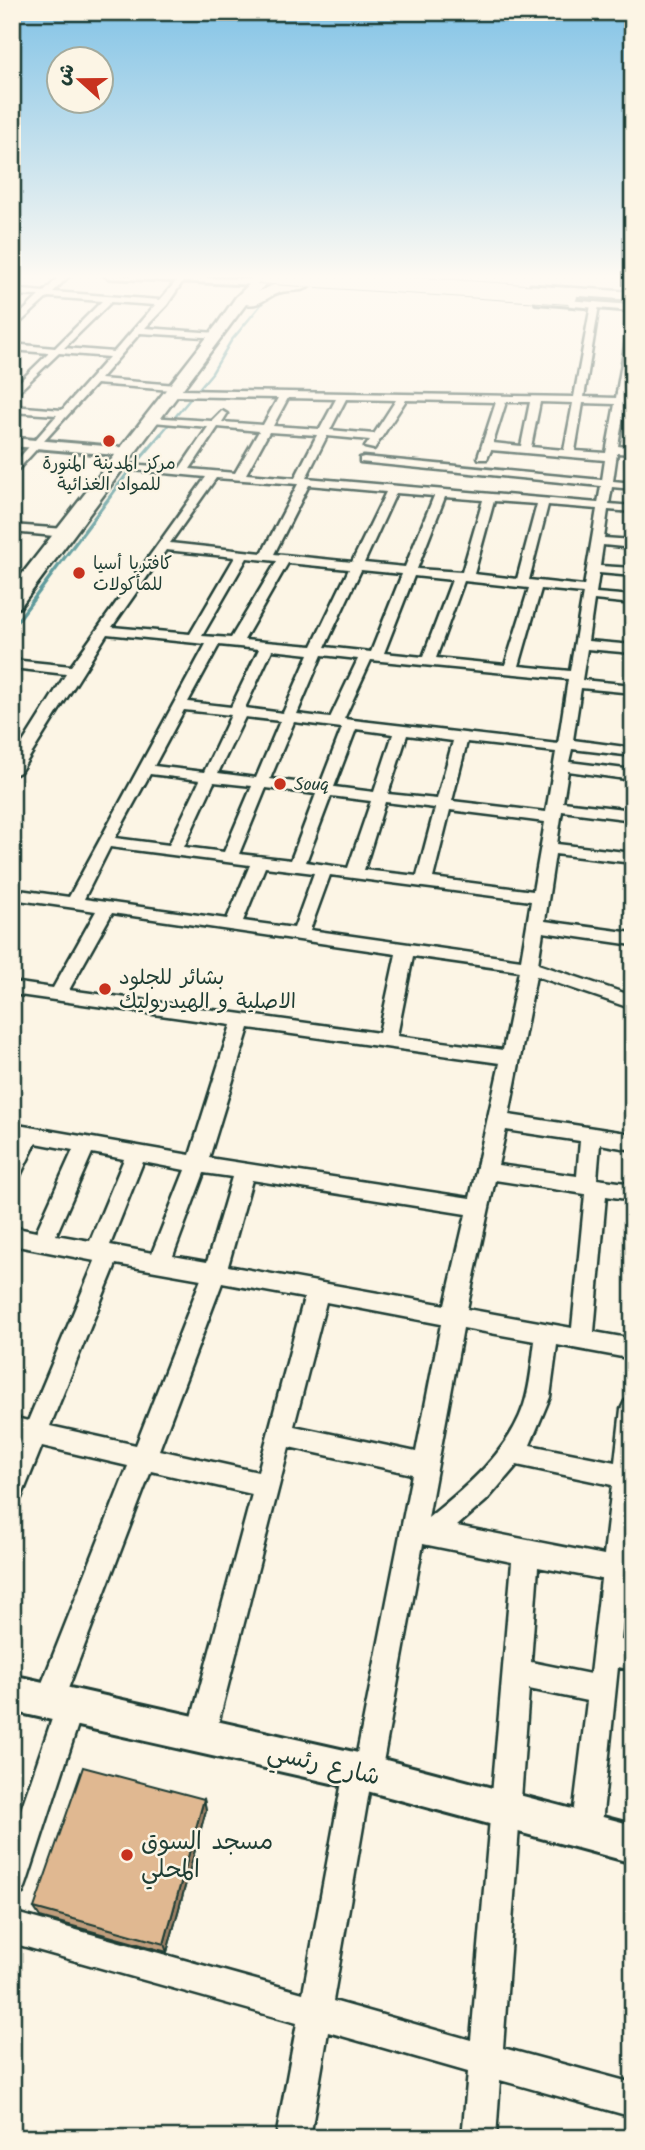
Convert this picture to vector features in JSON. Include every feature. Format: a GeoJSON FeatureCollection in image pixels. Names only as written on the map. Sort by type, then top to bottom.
{"type":"FeatureCollection","features":[{"type":"Feature","properties":{"kind":"highway"},"geometry":{"type":"LineString","coordinates":[[12,602],[186,375]]}},
{"type":"Feature","properties":{"kind":"street"},"geometry":{"type":"LineString","coordinates":[[12,395],[32,375]]}},
{"type":"Feature","properties":{"kind":"street"},"geometry":{"type":"LineString","coordinates":[[12,472],[98,375]]}},
{"type":"Feature","properties":{"kind":"street"},"geometry":{"type":"LineString","coordinates":[[569,454],[583,375]]}},
{"type":"Feature","properties":{"kind":"street"},"geometry":{"type":"LineString","coordinates":[[293,2138],[362,1772],[421,1531],[424,1465],[529,967],[611,453],[627,401],[629,375]]}},
{"type":"Feature","properties":{"kind":"street"},"geometry":{"type":"LineString","coordinates":[[93,381],[234,396],[627,401]]}},
{"type":"Feature","properties":{"kind":"street"},"geometry":{"type":"LineString","coordinates":[[183,471],[234,396]]}},
{"type":"Feature","properties":{"kind":"street"},"geometry":{"type":"LineString","coordinates":[[239,476],[284,396]]}},
{"type":"Feature","properties":{"kind":"street"},"geometry":{"type":"LineString","coordinates":[[267,555],[342,397]]}},
{"type":"Feature","properties":{"kind":"street"},"geometry":{"type":"LineString","coordinates":[[356,472],[375,437],[402,399]]}},
{"type":"Feature","properties":{"kind":"street"},"geometry":{"type":"LineString","coordinates":[[470,494],[502,399]]}},
{"type":"Feature","properties":{"kind":"street"},"geometry":{"type":"LineString","coordinates":[[525,450],[535,400]]}},
{"type":"Feature","properties":{"kind":"street"},"geometry":{"type":"LineString","coordinates":[[12,409],[65,413]]}},
{"type":"Feature","properties":{"kind":"street"},"geometry":{"type":"LineString","coordinates":[[153,419],[267,426],[375,437]]}},
{"type":"Feature","properties":{"kind":"street"},"geometry":{"type":"LineString","coordinates":[[12,442],[38,444],[183,471],[302,481],[356,472],[478,471],[633,486]]}},
{"type":"Feature","properties":{"kind":"street"},"geometry":{"type":"LineString","coordinates":[[486,446],[569,454],[633,451]]}},
{"type":"Feature","properties":{"kind":"street"},"geometry":{"type":"LineString","coordinates":[[356,472],[393,488],[633,509]]}},
{"type":"Feature","properties":{"kind":"street"},"geometry":{"type":"LineString","coordinates":[[12,772],[75,671],[213,474]]}},
{"type":"Feature","properties":{"kind":"street"},"geometry":{"type":"LineString","coordinates":[[230,856],[317,650],[359,566],[393,488]]}},
{"type":"Feature","properties":{"kind":"street"},"geometry":{"type":"LineString","coordinates":[[297,865],[326,790],[342,724],[410,571],[440,492]]}},
{"type":"Feature","properties":{"kind":"street"},"geometry":{"type":"LineString","coordinates":[[428,661],[464,576],[490,496]]}},
{"type":"Feature","properties":{"kind":"street"},"geometry":{"type":"LineString","coordinates":[[511,669],[543,502]]}},
{"type":"Feature","properties":{"kind":"street"},"geometry":{"type":"LineString","coordinates":[[12,528],[65,533]]}},
{"type":"Feature","properties":{"kind":"street"},"geometry":{"type":"LineString","coordinates":[[598,541],[633,544]]}},
{"type":"Feature","properties":{"kind":"street"},"geometry":{"type":"LineString","coordinates":[[162,546],[464,576],[633,600]]}},
{"type":"Feature","properties":{"kind":"street"},"geometry":{"type":"LineString","coordinates":[[194,638],[244,553]]}},
{"type":"Feature","properties":{"kind":"street"},"geometry":{"type":"LineString","coordinates":[[236,642],[285,558]]}},
{"type":"Feature","properties":{"kind":"street"},"geometry":{"type":"LineString","coordinates":[[594,569],[633,572]]}},
{"type":"Feature","properties":{"kind":"street"},"geometry":{"type":"LineString","coordinates":[[104,629],[511,669],[633,689]]}},
{"type":"Feature","properties":{"kind":"street"},"geometry":{"type":"LineString","coordinates":[[75,903],[105,842],[215,640]]}},
{"type":"Feature","properties":{"kind":"street"},"geometry":{"type":"LineString","coordinates":[[581,644],[633,649]]}},
{"type":"Feature","properties":{"kind":"street"},"geometry":{"type":"LineString","coordinates":[[175,849],[268,645]]}},
{"type":"Feature","properties":{"kind":"street"},"geometry":{"type":"LineString","coordinates":[[12,664],[75,671]]}},
{"type":"Feature","properties":{"kind":"street"},"geometry":{"type":"LineString","coordinates":[[180,705],[461,737],[564,753],[633,775]]}},
{"type":"Feature","properties":{"kind":"street"},"geometry":{"type":"LineString","coordinates":[[355,872],[401,731]]}},
{"type":"Feature","properties":{"kind":"street"},"geometry":{"type":"LineString","coordinates":[[424,881],[461,737]]}},
{"type":"Feature","properties":{"kind":"street"},"geometry":{"type":"LineString","coordinates":[[564,753],[633,752]]}},
{"type":"Feature","properties":{"kind":"street"},"geometry":{"type":"LineString","coordinates":[[145,769],[444,804],[633,815]]}},
{"type":"Feature","properties":{"kind":"street"},"geometry":{"type":"LineString","coordinates":[[105,842],[541,897]]}},
{"type":"Feature","properties":{"kind":"street"},"geometry":{"type":"LineString","coordinates":[[548,848],[633,858]]}},
{"type":"Feature","properties":{"kind":"street"},"geometry":{"type":"LineString","coordinates":[[233,925],[260,860]]}},
{"type":"Feature","properties":{"kind":"street"},"geometry":{"type":"LineString","coordinates":[[300,934],[324,868]]}},
{"type":"Feature","properties":{"kind":"street"},"geometry":{"type":"LineString","coordinates":[[12,894],[529,967],[633,1003]]}},
{"type":"Feature","properties":{"kind":"street"},"geometry":{"type":"LineString","coordinates":[[57,996],[107,907]]}},
{"type":"Feature","properties":{"kind":"street"},"geometry":{"type":"LineString","coordinates":[[536,925],[633,939]]}},
{"type":"Feature","properties":{"kind":"street"},"geometry":{"type":"LineString","coordinates":[[387,1041],[405,951]]}},
{"type":"Feature","properties":{"kind":"street"},"geometry":{"type":"LineString","coordinates":[[12,988],[510,1058]]}},
{"type":"Feature","properties":{"kind":"street"},"geometry":{"type":"LineString","coordinates":[[159,1264],[197,1164],[242,1020]]}},
{"type":"Feature","properties":{"kind":"street"},"geometry":{"type":"LineString","coordinates":[[498,1121],[633,1142]]}},
{"type":"Feature","properties":{"kind":"street"},"geometry":{"type":"LineString","coordinates":[[12,1172],[21,1132],[197,1164],[477,1207]]}},
{"type":"Feature","properties":{"kind":"street"},"geometry":{"type":"LineString","coordinates":[[582,1341],[591,1186],[591,1136]]}},
{"type":"Feature","properties":{"kind":"street"},"geometry":{"type":"LineString","coordinates":[[42,1242],[86,1144]]}},
{"type":"Feature","properties":{"kind":"street"},"geometry":{"type":"LineString","coordinates":[[12,1490],[24,1431],[103,1253],[137,1153]]}},
{"type":"Feature","properties":{"kind":"street"},"geometry":{"type":"LineString","coordinates":[[12,1882],[59,1703],[144,1458],[215,1273],[244,1171]]}},
{"type":"Feature","properties":{"kind":"street"},"geometry":{"type":"LineString","coordinates":[[486,1171],[633,1192]]}},
{"type":"Feature","properties":{"kind":"street"},"geometry":{"type":"LineString","coordinates":[[14,1240],[42,1242],[633,1349]]}},
{"type":"Feature","properties":{"kind":"street"},"geometry":{"type":"LineString","coordinates":[[201,1736],[317,1293]]}},
{"type":"Feature","properties":{"kind":"street"},"geometry":{"type":"LineString","coordinates":[[421,1531],[481,1488],[512,1453],[537,1404],[547,1335]]}},
{"type":"Feature","properties":{"kind":"street"},"geometry":{"type":"LineString","coordinates":[[586,1833],[602,1690],[620,1653],[626,1476],[633,1409]]}},
{"type":"Feature","properties":{"kind":"street"},"geometry":{"type":"LineString","coordinates":[[24,1431],[267,1486]]}},
{"type":"Feature","properties":{"kind":"street"},"geometry":{"type":"LineString","coordinates":[[280,1434],[424,1465]]}},
{"type":"Feature","properties":{"kind":"street"},"geometry":{"type":"LineString","coordinates":[[512,1453],[626,1476]]}},
{"type":"Feature","properties":{"kind":"street"},"geometry":{"type":"LineString","coordinates":[[421,1531],[624,1572]]}},
{"type":"Feature","properties":{"kind":"street"},"geometry":{"type":"LineString","coordinates":[[479,2138],[526,1553]]}},
{"type":"Feature","properties":{"kind":"street"},"geometry":{"type":"LineString","coordinates":[[515,1673],[602,1690]]}},
{"type":"Feature","properties":{"kind":"street","name":"شارع رئسي"},"geometry":{"type":"LineString","coordinates":[[12,1692],[362,1772],[633,1844]]}},
{"type":"Feature","properties":{"kind":"street"},"geometry":{"type":"LineString","coordinates":[[12,1927],[316,2010],[485,2061],[633,2099]]}},
{"type":"Feature","properties":{"kind":"building","name":"مسجد السوق المحلي"},"geometry":{"type":"Polygon","coordinates":[[[83,1767],[204,1799],[164,1944],[34,1908],[83,1767]]]}},
{"type":"Feature","properties":{"kind":"waterway"},"geometry":{"type":"LineString","coordinates":[[159,436],[210,375]]}},
{"type":"Feature","properties":{"kind":"waterway"},"geometry":{"type":"LineString","coordinates":[[12,628],[127,474],[161,434]]}},
{"type":"Feature","properties":{"kind":"place","name":"مركز المدينة المنورة للمواد الغذائية"},"geometry":{"type":"Point","coordinates":[109,441]}},
{"type":"Feature","properties":{"kind":"place","name":"كافتريا أسيا للمأكولات"},"geometry":{"type":"Point","coordinates":[79,573]}},
{"type":"Feature","properties":{"kind":"place","name":"Souq"},"geometry":{"type":"Point","coordinates":[280,784]}},
{"type":"Feature","properties":{"kind":"place","name":"بشائر للجلود الاصلية و الهيدروليك"},"geometry":{"type":"Point","coordinates":[105,989]}},
{"type":"Feature","properties":{"kind":"place","name":"مسجد السوق المحلي"},"geometry":{"type":"Point","coordinates":[127,1855]}}]}
